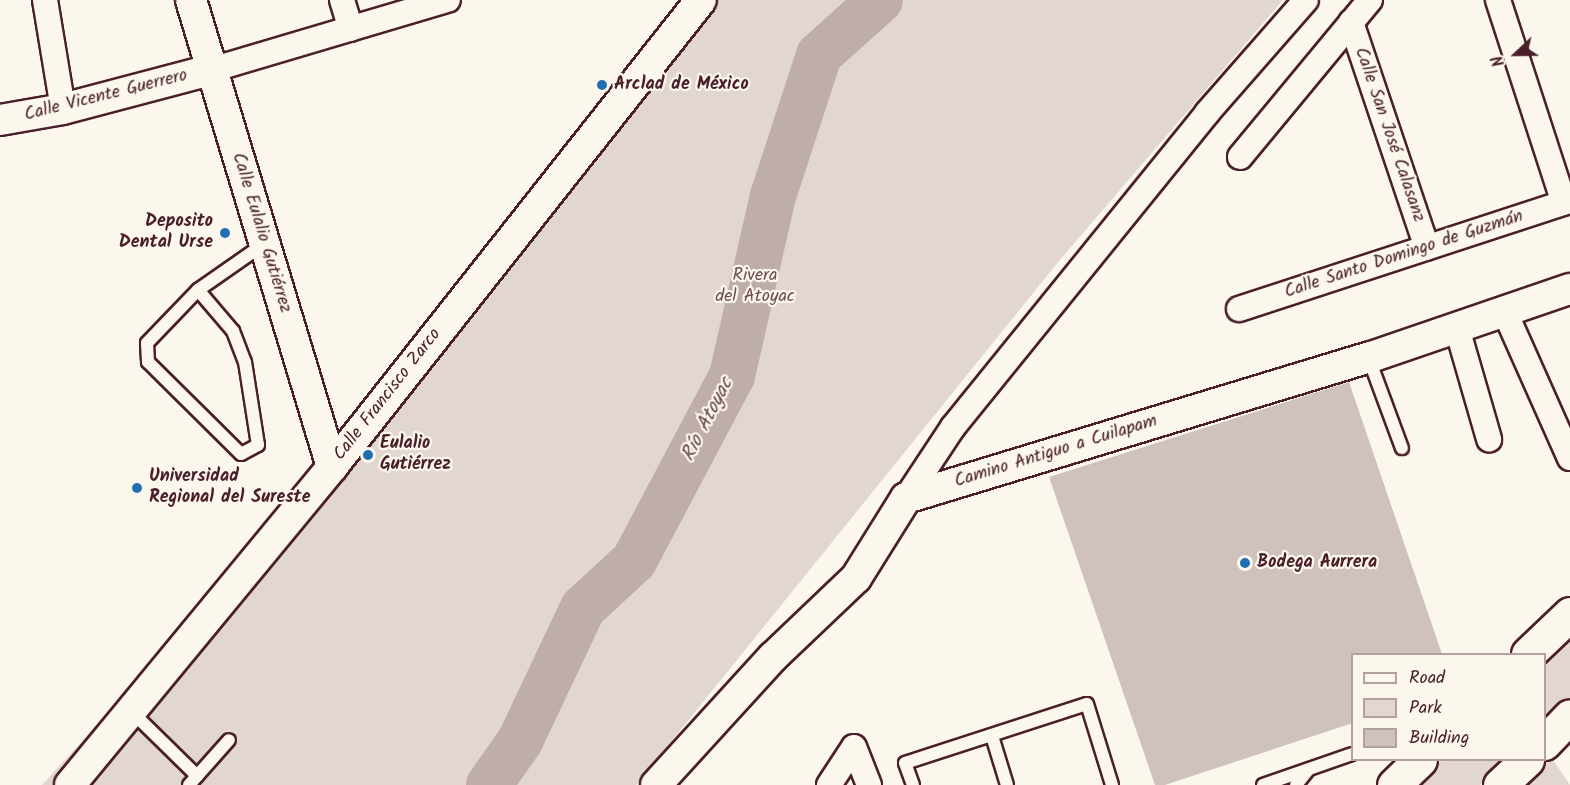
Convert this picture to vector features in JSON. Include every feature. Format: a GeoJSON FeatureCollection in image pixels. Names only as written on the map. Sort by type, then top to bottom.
{"type":"FeatureCollection","features":[{"type":"Feature","properties":{"kind":"main road"},"geometry":{"type":"LineString","coordinates":[[1529,653],[1570,614]]}},
{"type":"Feature","properties":{"kind":"main road"},"geometry":{"type":"LineString","coordinates":[[1546,741],[1570,716]]}},
{"type":"Feature","properties":{"kind":"main road"},"geometry":{"type":"LineString","coordinates":[[1394,785],[1418,761]]}},
{"type":"Feature","properties":{"kind":"main road"},"geometry":{"type":"LineString","coordinates":[[1500,785],[1525,761]]}},
{"type":"Feature","properties":{"kind":"street"},"geometry":{"type":"LineString","coordinates":[[45,0],[63,109]]}},
{"type":"Feature","properties":{"kind":"street","name":"Calle Eulalio Gutiérrez"},"geometry":{"type":"LineString","coordinates":[[191,0],[332,467]]}},
{"type":"Feature","properties":{"kind":"street"},"geometry":{"type":"LineString","coordinates":[[342,0],[351,29]]}},
{"type":"Feature","properties":{"kind":"street"},"geometry":{"type":"LineString","coordinates":[[211,70],[448,0]]}},
{"type":"Feature","properties":{"kind":"street","name":"Calle Francisco Zarco"},"geometry":{"type":"LineString","coordinates":[[70,785],[133,713],[332,467],[701,0]]}},
{"type":"Feature","properties":{"kind":"street"},"geometry":{"type":"LineString","coordinates":[[656,785],[773,657],[856,578],[906,498],[961,418],[1207,113],[1306,0]]}},
{"type":"Feature","properties":{"kind":"street"},"geometry":{"type":"LineString","coordinates":[[1240,157],[1370,0]]}},
{"type":"Feature","properties":{"kind":"street"},"geometry":{"type":"LineString","coordinates":[[1498,0],[1567,202]]}},
{"type":"Feature","properties":{"kind":"street","name":"Calle San José Calasanz"},"geometry":{"type":"LineString","coordinates":[[1352,22],[1427,248]]}},
{"type":"Feature","properties":{"kind":"street","name":"Calle Vicente Guerrero"},"geometry":{"type":"LineString","coordinates":[[0,120],[63,109],[211,70]]}},
{"type":"Feature","properties":{"kind":"street","name":"Calle Santo Domingo de Guzmán"},"geometry":{"type":"LineString","coordinates":[[1239,309],[1567,202]]}},
{"type":"Feature","properties":{"kind":"street","name":"Camino Antiguo a Cuilapam"},"geometry":{"type":"LineString","coordinates":[[906,498],[1368,358],[1570,289]]}},
{"type":"Feature","properties":{"kind":"street"},"geometry":{"type":"LineString","coordinates":[[1504,310],[1570,458]]}},
{"type":"Feature","properties":{"kind":"street"},"geometry":{"type":"LineString","coordinates":[[1457,328],[1489,439]]}},
{"type":"Feature","properties":{"kind":"street"},"geometry":{"type":"LineString","coordinates":[[829,785],[854,747],[869,785]]}},
{"type":"Feature","properties":{"kind":"lane"},"geometry":{"type":"LineString","coordinates":[[198,290],[232,331],[245,362],[258,445],[241,454],[148,362],[147,343],[198,290],[265,244]]}},
{"type":"Feature","properties":{"kind":"lane"},"geometry":{"type":"LineString","coordinates":[[1368,358],[1402,448]]}},
{"type":"Feature","properties":{"kind":"lane"},"geometry":{"type":"LineString","coordinates":[[913,785],[905,764],[1087,704],[1112,785]]}},
{"type":"Feature","properties":{"kind":"lane"},"geometry":{"type":"LineString","coordinates":[[133,713],[193,781],[229,740]]}},
{"type":"Feature","properties":{"kind":"lane"},"geometry":{"type":"LineString","coordinates":[[992,736],[1007,785]]}},
{"type":"Feature","properties":{"kind":"lane"},"geometry":{"type":"LineString","coordinates":[[1263,785],[1351,755]]}},
{"type":"Feature","properties":{"kind":"lane"},"geometry":{"type":"LineString","coordinates":[[1296,785],[1308,770]]}},
{"type":"Feature","properties":{"kind":"green space","name":"Rivera del Atoyac"},"geometry":{"type":"Polygon","coordinates":[[[707,0],[1283,0],[1059,261],[636,785],[42,785],[332,467],[707,0]]]}},
{"type":"Feature","properties":{"kind":"green space"},"geometry":{"type":"Polygon","coordinates":[[[1570,633],[1570,699],[1546,722],[1546,656],[1570,633]]]}},
{"type":"Feature","properties":{"kind":"green space"},"geometry":{"type":"Polygon","coordinates":[[[1546,749],[1570,785],[1503,785],[1527,761],[1546,761],[1546,749]]]}},
{"type":"Feature","properties":{"kind":"green space"},"geometry":{"type":"Polygon","coordinates":[[[1441,761],[1506,761],[1480,785],[1415,785],[1441,761]]]}},
{"type":"Feature","properties":{"kind":"building","name":"Bodega Aurrera"},"geometry":{"type":"Polygon","coordinates":[[[1349,382],[1442,653],[1351,653],[1351,724],[1165,785],[1155,785],[1049,477],[1349,382]]]}},
{"type":"Feature","properties":{"kind":"waterway","name":"Río Atoyac"},"geometry":{"type":"LineString","coordinates":[[489,785],[520,741],[583,608],[634,561],[732,376],[773,196],[819,55],[880,0]]}},
{"type":"Feature","properties":{"kind":"place","name":"Arclad de México"},"geometry":{"type":"Point","coordinates":[602,85]}},
{"type":"Feature","properties":{"kind":"place","name":"Deposito Dental Urse"},"geometry":{"type":"Point","coordinates":[225,233]}},
{"type":"Feature","properties":{"kind":"place","name":"Eulalio Gutiérrez"},"geometry":{"type":"Point","coordinates":[368,455]}},
{"type":"Feature","properties":{"kind":"place","name":"Universidad Regional del Sureste"},"geometry":{"type":"Point","coordinates":[137,488]}},
{"type":"Feature","properties":{"kind":"place","name":"Bodega Aurrera"},"geometry":{"type":"Point","coordinates":[1245,563]}}]}
